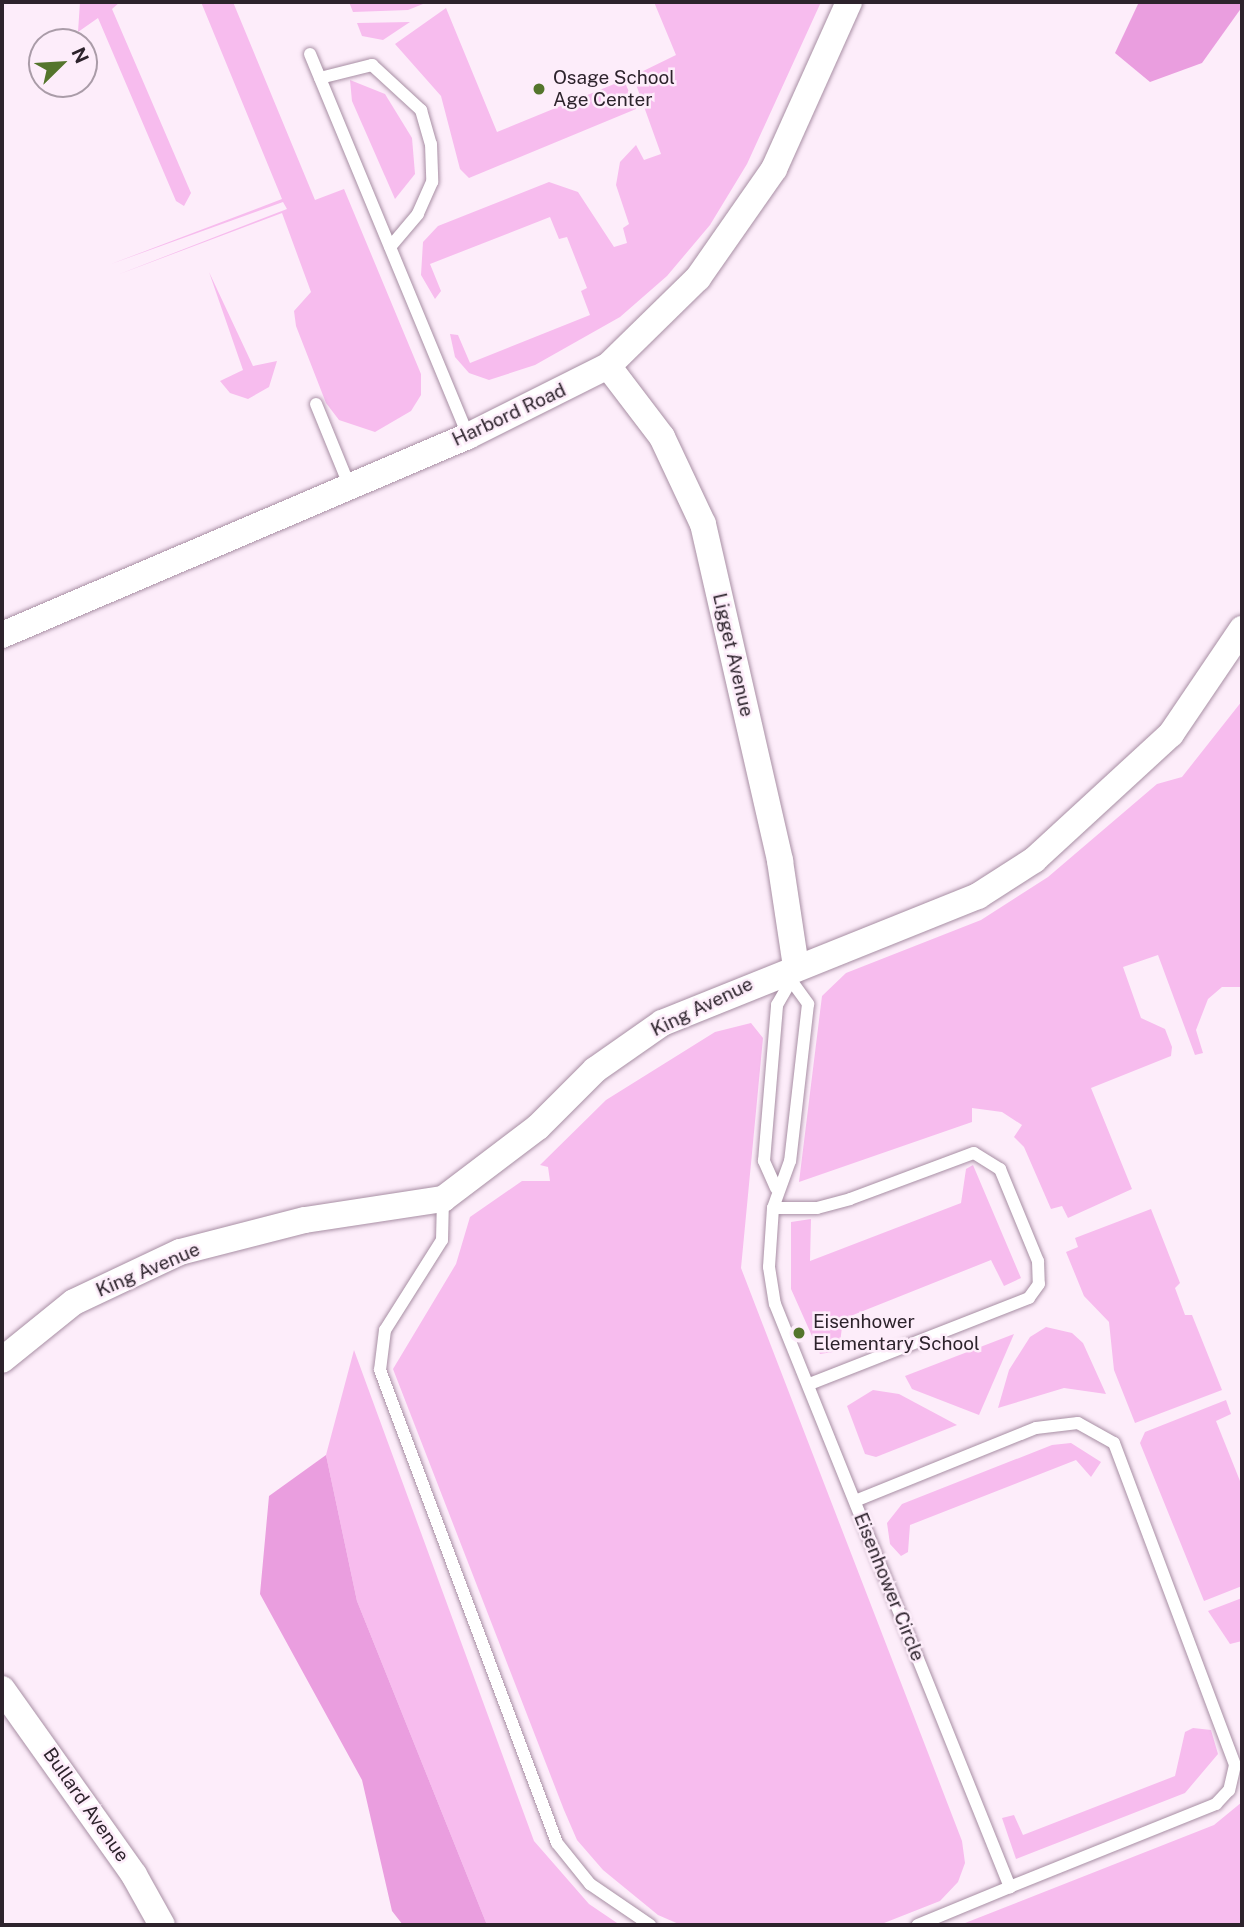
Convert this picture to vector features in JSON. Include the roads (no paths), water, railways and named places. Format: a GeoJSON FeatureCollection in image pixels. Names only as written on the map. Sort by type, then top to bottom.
{"type":"FeatureCollection","features":[{"type":"Feature","properties":{"kind":"street","name":"Harbord Road"},"geometry":{"type":"LineString","coordinates":[[2,635],[468,436],[608,366],[698,278],[774,169],[847,2]]}},
{"type":"Feature","properties":{"kind":"street","name":"Ligget Avenue"},"geometry":{"type":"LineString","coordinates":[[608,366],[662,437],[703,524],[791,914],[794,975]]}},
{"type":"Feature","properties":{"kind":"street","name":"King Avenue"},"geometry":{"type":"LineString","coordinates":[[2,1360],[74,1302],[180,1252],[305,1220],[443,1199],[538,1127],[595,1070],[662,1023],[794,975],[925,922],[1034,860],[1171,734],[1242,629]]}},
{"type":"Feature","properties":{"kind":"street","name":"Bullard Avenue"},"geometry":{"type":"LineString","coordinates":[[2,1689],[134,1875],[162,1925]]}},
{"type":"Feature","properties":{"kind":"lane"},"geometry":{"type":"LineString","coordinates":[[310,54],[468,436]]}},
{"type":"Feature","properties":{"kind":"lane"},"geometry":{"type":"LineString","coordinates":[[320,78],[372,65],[421,110],[431,144],[432,182],[418,215],[390,247]]}},
{"type":"Feature","properties":{"kind":"lane"},"geometry":{"type":"LineString","coordinates":[[316,404],[349,485]]}},
{"type":"Feature","properties":{"kind":"lane","name":"Eisenhower Circle"},"geometry":{"type":"LineString","coordinates":[[776,1188],[764,1161],[777,1005],[794,975]]}},
{"type":"Feature","properties":{"kind":"lane","name":"Eisenhower Circle"},"geometry":{"type":"LineString","coordinates":[[794,975],[807,1004],[790,1161],[776,1188],[773,1208],[769,1267],[775,1304],[1010,1887]]}},
{"type":"Feature","properties":{"kind":"lane"},"geometry":{"type":"LineString","coordinates":[[773,1208],[817,1208],[850,1199],[974,1153],[1000,1169],[1038,1261],[1039,1284],[1029,1298],[808,1384]]}},
{"type":"Feature","properties":{"kind":"lane"},"geometry":{"type":"LineString","coordinates":[[443,1199],[442,1240],[385,1330],[380,1370],[557,1843],[590,1884],[650,1925]]}},
{"type":"Feature","properties":{"kind":"lane"},"geometry":{"type":"LineString","coordinates":[[855,1501],[1036,1428],[1078,1423],[1114,1443],[1235,1765],[1228,1790],[1216,1804],[918,1925]]}},
{"type":"Feature","properties":{"kind":"place","name":"Osage School Age Center"},"geometry":{"type":"Point","coordinates":[539,89]}},
{"type":"Feature","properties":{"kind":"place","name":"Eisenhower Elementary School"},"geometry":{"type":"Point","coordinates":[799,1333]}}]}
